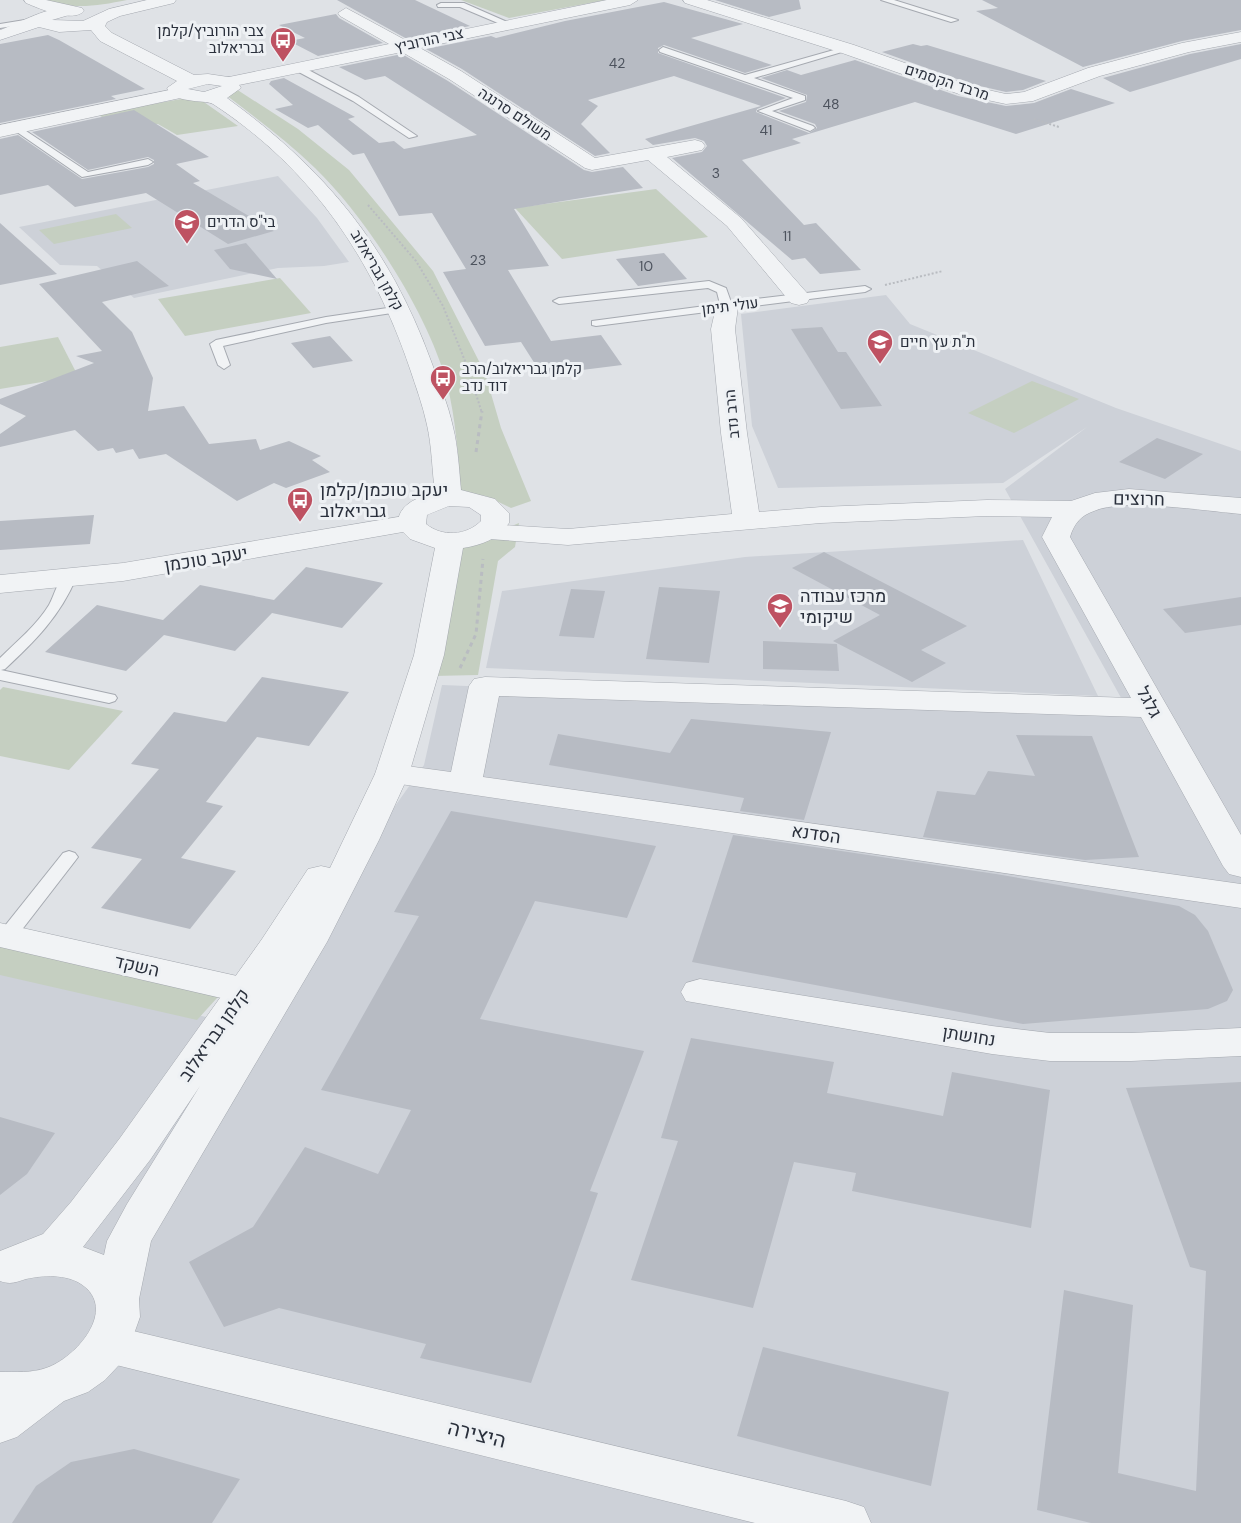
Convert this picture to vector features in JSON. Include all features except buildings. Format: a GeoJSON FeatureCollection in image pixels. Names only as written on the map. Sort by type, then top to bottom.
{"type":"FeatureCollection","features":[{"type":"Feature","properties":{"kind":"street"},"geometry":{"type":"LineString","coordinates":[[48,17],[103,9],[141,0]]}},
{"type":"Feature","properties":{"kind":"street"},"geometry":{"type":"LineString","coordinates":[[48,17],[100,20],[115,12],[168,0]]}},
{"type":"Feature","properties":{"kind":"street","name":"צבי הורוביץ"},"geometry":{"type":"LineString","coordinates":[[185,87],[190,96],[298,68],[630,0]]}},
{"type":"Feature","properties":{"kind":"street","name":"מרבד הקסמים"},"geometry":{"type":"LineString","coordinates":[[691,0],[848,49],[965,90],[997,98],[1028,97],[1105,69],[1188,47],[1241,37]]}},
{"type":"Feature","properties":{"kind":"street"},"geometry":{"type":"LineString","coordinates":[[78,11],[98,14],[100,20],[96,27],[99,31],[185,87]]}},
{"type":"Feature","properties":{"kind":"street","name":"משולם סרנגה"},"geometry":{"type":"LineString","coordinates":[[346,13],[455,75],[592,164],[695,146]]}},
{"type":"Feature","properties":{"kind":"street"},"geometry":{"type":"LineString","coordinates":[[48,17],[117,43]]}},
{"type":"Feature","properties":{"kind":"street"},"geometry":{"type":"LineString","coordinates":[[8,129],[185,87]]}},
{"type":"Feature","properties":{"kind":"street","name":"קלמן גבריאלוב"},"geometry":{"type":"LineString","coordinates":[[221,89],[326,191],[349,220],[401,309],[441,429],[449,498]]}},
{"type":"Feature","properties":{"kind":"street"},"geometry":{"type":"LineString","coordinates":[[651,153],[734,222],[800,297]]}},
{"type":"Feature","properties":{"kind":"street","name":"הרב נדב"},"geometry":{"type":"LineString","coordinates":[[727,307],[723,328],[735,443],[747,522]]}},
{"type":"Feature","properties":{"kind":"street","name":"חרוצים"},"geometry":{"type":"LineString","coordinates":[[1075,509],[1093,501],[1129,496],[1241,506]]}},
{"type":"Feature","properties":{"kind":"street"},"geometry":{"type":"LineString","coordinates":[[486,532],[496,520],[493,510],[477,501],[449,498],[421,506],[411,515],[410,523],[415,530],[425,536],[451,540],[473,537],[486,532],[568,537],[821,515],[987,508],[1075,509]]}},
{"type":"Feature","properties":{"kind":"street","name":"גלגל"},"geometry":{"type":"LineString","coordinates":[[1075,509],[1058,525],[1056,537],[1241,866]]}},
{"type":"Feature","properties":{"kind":"street","name":"יעקב טוכמן"},"geometry":{"type":"LineString","coordinates":[[0,584],[69,578],[204,559],[410,523]]}},
{"type":"Feature","properties":{"kind":"street","name":"קלמן גבריאלוב"},"geometry":{"type":"LineString","coordinates":[[5,1269],[20,1260],[59,1246],[260,994],[308,942],[362,840],[392,774],[429,655],[451,540]]}},
{"type":"Feature","properties":{"kind":"street"},"geometry":{"type":"LineString","coordinates":[[465,784],[485,686],[1152,708]]}},
{"type":"Feature","properties":{"kind":"street","name":"הסדנא"},"geometry":{"type":"LineString","coordinates":[[392,774],[1241,896]]}},
{"type":"Feature","properties":{"kind":"street","name":"השקד"},"geometry":{"type":"LineString","coordinates":[[3,936],[260,994]]}},
{"type":"Feature","properties":{"kind":"street","name":"נחושתן"},"geometry":{"type":"LineString","coordinates":[[700,992],[981,1038],[1050,1047],[1131,1047],[1241,1042]]}},
{"type":"Feature","properties":{"kind":"street","name":"קלמן גבריאלוב"},"geometry":{"type":"LineString","coordinates":[[108,1344],[116,1328],[119,1313],[117,1298],[129,1241],[260,994]]}},
{"type":"Feature","properties":{"kind":"street"},"geometry":{"type":"LineString","coordinates":[[5,1269],[37,1260],[65,1259],[89,1266],[107,1279],[117,1298]]}},
{"type":"Feature","properties":{"kind":"street"},"geometry":{"type":"LineString","coordinates":[[0,1423],[48,1388],[73,1377],[93,1363],[108,1344]]}},
{"type":"Feature","properties":{"kind":"street","name":"היצירה"},"geometry":{"type":"LineString","coordinates":[[108,1344],[846,1523]]}},
{"type":"Feature","properties":{"kind":"street"},"geometry":{"type":"LineString","coordinates":[[0,1392],[22,1393],[48,1388]]}},
{"type":"Feature","properties":{"kind":"lane"},"geometry":{"type":"LineString","coordinates":[[885,0],[954,20]]}},
{"type":"Feature","properties":{"kind":"lane"},"geometry":{"type":"LineString","coordinates":[[441,5],[461,5],[508,24]]}},
{"type":"Feature","properties":{"kind":"lane"},"geometry":{"type":"LineString","coordinates":[[0,26],[48,17]]}},
{"type":"Feature","properties":{"kind":"lane"},"geometry":{"type":"LineString","coordinates":[[745,78],[848,49]]}},
{"type":"Feature","properties":{"kind":"lane"},"geometry":{"type":"LineString","coordinates":[[663,50],[802,98],[763,111],[810,128]]}},
{"type":"Feature","properties":{"kind":"lane"},"geometry":{"type":"LineString","coordinates":[[298,68],[356,99],[412,136]]}},
{"type":"Feature","properties":{"kind":"lane"},"geometry":{"type":"LineString","coordinates":[[8,129],[86,175],[148,162]]}},
{"type":"Feature","properties":{"kind":"lane"},"geometry":{"type":"LineString","coordinates":[[559,301],[709,284],[722,290],[727,307]]}},
{"type":"Feature","properties":{"kind":"lane","name":"עולי תימן"},"geometry":{"type":"LineString","coordinates":[[596,323],[865,289]]}},
{"type":"Feature","properties":{"kind":"lane"},"geometry":{"type":"LineString","coordinates":[[224,364],[216,344],[326,320],[401,309]]}},
{"type":"Feature","properties":{"kind":"lane"},"geometry":{"type":"LineString","coordinates":[[0,666],[49,619],[60,602],[69,578]]}},
{"type":"Feature","properties":{"kind":"lane"},"geometry":{"type":"LineString","coordinates":[[0,675],[109,698]]}},
{"type":"Feature","properties":{"kind":"lane"},"geometry":{"type":"LineString","coordinates":[[3,936],[69,857]]}},
{"type":"Feature","properties":{"kind":"path"},"geometry":{"type":"LineString","coordinates":[[865,289],[943,271]]}},
{"type":"Feature","properties":{"kind":"shaded area","name":"בי\"ס הדרים"},"geometry":{"type":"Polygon","coordinates":[[[278,176],[317,218],[349,262],[324,266],[278,268],[134,298],[97,266],[60,265],[19,227],[278,176]]]}},
{"type":"Feature","properties":{"kind":"shaded area"},"geometry":{"type":"Polygon","coordinates":[[[886,295],[910,324],[1116,408],[1241,451],[1241,1523],[0,1523],[0,968],[265,1031],[393,809],[424,765],[442,685],[1130,714],[1005,489],[1087,427],[1003,483],[778,488],[752,426],[741,314],[886,295]]]}},
{"type":"Feature","properties":{"kind":"shaded area","name":"מרכז עבודה שיקומי"},"geometry":{"type":"Polygon","coordinates":[[[1023,540],[1098,696],[486,668],[502,591],[745,557],[1023,540]]]}},
{"type":"Feature","properties":{"kind":"green space"},"geometry":{"type":"Polygon","coordinates":[[[44,0],[127,0],[85,6],[65,5],[44,0]]]}},
{"type":"Feature","properties":{"kind":"green space"},"geometry":{"type":"Polygon","coordinates":[[[461,0],[606,0],[509,18],[461,0]]]}},
{"type":"Feature","properties":{"kind":"green space"},"geometry":{"type":"Polygon","coordinates":[[[236,89],[298,129],[349,170],[433,271],[485,373],[501,428],[531,501],[511,508],[486,496],[461,493],[455,425],[447,384],[426,328],[411,298],[374,240],[335,189],[272,130],[226,95],[236,89]]]}},
{"type":"Feature","properties":{"kind":"green space"},"geometry":{"type":"Polygon","coordinates":[[[181,99],[201,100],[238,126],[177,135],[158,124],[124,130],[97,114],[181,99]]]}},
{"type":"Feature","properties":{"kind":"green space"},"geometry":{"type":"Polygon","coordinates":[[[656,189],[708,237],[562,259],[515,208],[656,189]]]}},
{"type":"Feature","properties":{"kind":"green space"},"geometry":{"type":"Polygon","coordinates":[[[116,214],[132,228],[54,244],[39,230],[116,214]]]}},
{"type":"Feature","properties":{"kind":"green space"},"geometry":{"type":"Polygon","coordinates":[[[280,278],[311,313],[185,336],[158,299],[280,278]]]}},
{"type":"Feature","properties":{"kind":"green space"},"geometry":{"type":"Polygon","coordinates":[[[58,337],[78,376],[0,389],[0,347],[58,337]]]}},
{"type":"Feature","properties":{"kind":"green space"},"geometry":{"type":"Polygon","coordinates":[[[1032,381],[1079,399],[1014,433],[968,413],[1032,381]]]}},
{"type":"Feature","properties":{"kind":"green space"},"geometry":{"type":"Polygon","coordinates":[[[519,523],[515,547],[498,561],[478,675],[433,676],[461,547],[519,523]]]}},
{"type":"Feature","properties":{"kind":"green space"},"geometry":{"type":"Polygon","coordinates":[[[3,687],[123,711],[69,770],[0,756],[0,690],[3,687]]]}},
{"type":"Feature","properties":{"kind":"green space"},"geometry":{"type":"Polygon","coordinates":[[[0,937],[227,987],[197,1020],[0,975],[0,937]]]}},
{"type":"Feature","properties":{"kind":"place","name":"צבי הורוביץ/קלמן גבריאלוב"},"geometry":{"type":"Point","coordinates":[283,63]}},
{"type":"Feature","properties":{"kind":"place","name":"בי\"ס הדרים"},"geometry":{"type":"Point","coordinates":[187,245]}},
{"type":"Feature","properties":{"kind":"place","name":"ת\"ת עץ חיים"},"geometry":{"type":"Point","coordinates":[880,365]}},
{"type":"Feature","properties":{"kind":"place","name":"קלמן גבריאלוב/הרב דוד נדב"},"geometry":{"type":"Point","coordinates":[443,401]}},
{"type":"Feature","properties":{"kind":"place","name":"יעקב טוכמן/קלמן גבריאלוב"},"geometry":{"type":"Point","coordinates":[300,523]}},
{"type":"Feature","properties":{"kind":"place","name":"מרכז עבודה שיקומי"},"geometry":{"type":"Point","coordinates":[780,629]}}]}
